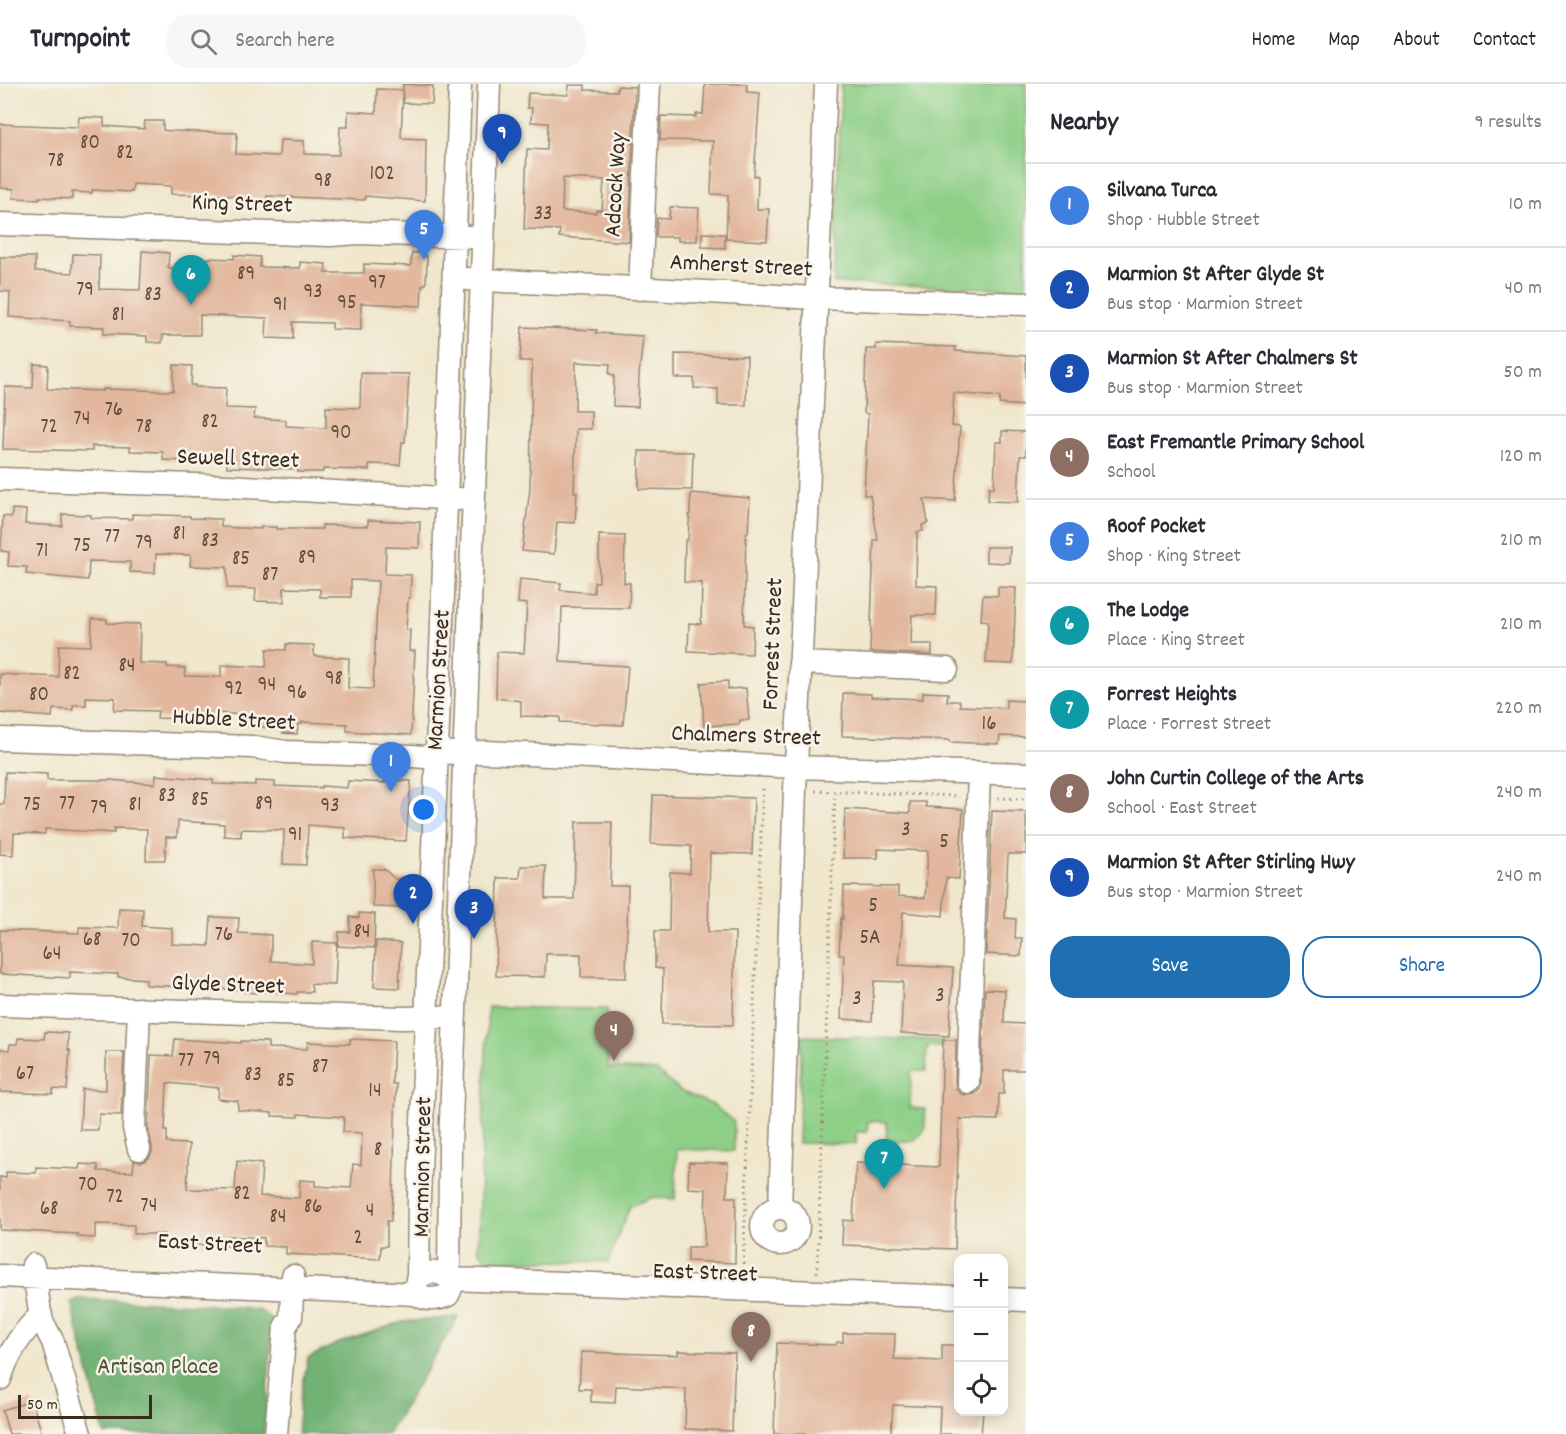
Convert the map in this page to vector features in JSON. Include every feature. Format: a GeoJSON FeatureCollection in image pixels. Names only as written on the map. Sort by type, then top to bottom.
{"type":"FeatureCollection","features":[{"type":"Feature","properties":{"kind":"street","name":"Marmion Street"},"geometry":{"type":"LineString","coordinates":[[417,1283],[460,84]]}},
{"type":"Feature","properties":{"kind":"street","name":"Marmion Street"},"geometry":{"type":"LineString","coordinates":[[449,1284],[454,1017],[489,84]]}},
{"type":"Feature","properties":{"kind":"street","name":"Adcock Way"},"geometry":{"type":"LineString","coordinates":[[640,289],[648,84]]}},
{"type":"Feature","properties":{"kind":"street","name":"Forrest Street"},"geometry":{"type":"LineString","coordinates":[[780,1207],[800,663],[826,84]]}},
{"type":"Feature","properties":{"kind":"street","name":"King Street"},"geometry":{"type":"LineString","coordinates":[[0,224],[330,235],[359,233],[483,237]]}},
{"type":"Feature","properties":{"kind":"street","name":"Amherst Street"},"geometry":{"type":"LineString","coordinates":[[454,279],[815,298],[1026,304]]}},
{"type":"Feature","properties":{"kind":"street","name":"Sewell Street"},"geometry":{"type":"LineString","coordinates":[[0,479],[228,486],[474,499]]}},
{"type":"Feature","properties":{"kind":"street"},"geometry":{"type":"LineString","coordinates":[[800,663],[947,669]]}},
{"type":"Feature","properties":{"kind":"street","name":"Hubble Street"},"geometry":{"type":"LineString","coordinates":[[0,739],[253,747],[286,752],[425,757],[437,753],[464,753]]}},
{"type":"Feature","properties":{"kind":"street","name":"Chalmers Street"},"geometry":{"type":"LineString","coordinates":[[464,753],[1026,774]]}},
{"type":"Feature","properties":{"kind":"street"},"geometry":{"type":"LineString","coordinates":[[968,1082],[979,773]]}},
{"type":"Feature","properties":{"kind":"street","name":"Glyde Street"},"geometry":{"type":"LineString","coordinates":[[0,1005],[402,1018],[454,1017]]}},
{"type":"Feature","properties":{"kind":"street"},"geometry":{"type":"LineString","coordinates":[[139,1009],[134,1128],[139,1149]]}},
{"type":"Feature","properties":{"kind":"street","name":"East Street"},"geometry":{"type":"LineString","coordinates":[[0,1264],[42,1271],[287,1283],[417,1283],[433,1272],[442,1274],[449,1284]]}},
{"type":"Feature","properties":{"kind":"street"},"geometry":{"type":"LineString","coordinates":[[42,1271],[40,1315],[53,1342]]}},
{"type":"Feature","properties":{"kind":"street"},"geometry":{"type":"LineString","coordinates":[[42,1271],[53,1342],[80,1434]]}},
{"type":"Feature","properties":{"kind":"street","name":"East Street"},"geometry":{"type":"LineString","coordinates":[[0,1276],[42,1271]]}},
{"type":"Feature","properties":{"kind":"street"},"geometry":{"type":"LineString","coordinates":[[276,1434],[285,1327],[281,1317],[287,1283]]}},
{"type":"Feature","properties":{"kind":"street","name":"East Street"},"geometry":{"type":"LineString","coordinates":[[449,1284],[954,1297]]}},
{"type":"Feature","properties":{"kind":"street","name":"East Street"},"geometry":{"type":"LineString","coordinates":[[449,1284],[954,1312]]}},
{"type":"Feature","properties":{"kind":"street"},"geometry":{"type":"LineString","coordinates":[[1008,1299],[1026,1300]]}},
{"type":"Feature","properties":{"kind":"street"},"geometry":{"type":"LineString","coordinates":[[1008,1314],[1026,1314]]}},
{"type":"Feature","properties":{"kind":"street"},"geometry":{"type":"LineString","coordinates":[[0,1378],[16,1342],[40,1315]]}},
{"type":"Feature","properties":{"kind":"path"},"geometry":{"type":"LineString","coordinates":[[743,1271],[764,765]]}},
{"type":"Feature","properties":{"kind":"path"},"geometry":{"type":"LineString","coordinates":[[811,790],[1026,799]]}},
{"type":"Feature","properties":{"kind":"path"},"geometry":{"type":"LineString","coordinates":[[817,1273],[835,792]]}},
{"type":"Feature","properties":{"kind":"green space"},"geometry":{"type":"Polygon","coordinates":[[[841,84],[1026,84],[1026,289],[834,283],[841,84]]]}},
{"type":"Feature","properties":{"kind":"green space"},"geometry":{"type":"Polygon","coordinates":[[[488,1007],[607,1009],[608,1068],[657,1071],[680,1091],[713,1105],[734,1122],[734,1151],[677,1149],[675,1199],[653,1197],[630,1206],[608,1262],[487,1260],[478,1249],[488,1007]]]}},
{"type":"Feature","properties":{"kind":"green space"},"geometry":{"type":"Polygon","coordinates":[[[802,1036],[942,1040],[942,1047],[927,1046],[926,1071],[911,1071],[910,1108],[925,1109],[925,1129],[914,1141],[886,1141],[887,1122],[868,1121],[867,1132],[856,1132],[856,1144],[798,1143],[802,1036]]]}},
{"type":"Feature","properties":{"kind":"green space","name":"Artisan Place"},"geometry":{"type":"Polygon","coordinates":[[[81,1299],[258,1309],[273,1320],[264,1434],[104,1434],[71,1303],[81,1299]]]}},
{"type":"Feature","properties":{"kind":"green space"},"geometry":{"type":"Polygon","coordinates":[[[458,1317],[388,1434],[297,1434],[300,1399],[308,1358],[336,1344],[402,1322],[458,1317]]]}},
{"type":"Feature","properties":{"kind":"building"},"geometry":{"type":"Polygon","coordinates":[[[403,84],[433,86],[432,104],[403,103],[403,84]]]}},
{"type":"Feature","properties":{"kind":"building"},"geometry":{"type":"Polygon","coordinates":[[[705,84],[747,84],[747,92],[760,93],[754,176],[758,176],[757,209],[769,209],[767,241],[726,239],[728,195],[711,194],[713,141],[660,140],[661,116],[696,117],[696,114],[703,114],[705,84]]]}},
{"type":"Feature","properties":{"kind":"building"},"geometry":{"type":"Polygon","coordinates":[[[569,85],[585,85],[585,90],[617,91],[618,86],[635,87],[629,242],[559,237],[560,230],[524,229],[527,149],[547,150],[548,123],[531,122],[532,108],[527,108],[528,93],[568,95],[569,85]],[[563,178],[562,211],[596,213],[596,210],[602,210],[604,180],[563,178]]]}},
{"type":"Feature","properties":{"kind":"building"},"geometry":{"type":"Polygon","coordinates":[[[377,89],[403,90],[401,138],[426,139],[425,201],[365,196],[365,200],[267,196],[267,201],[240,199],[241,196],[171,194],[171,186],[133,184],[132,192],[92,190],[92,193],[72,192],[72,199],[39,197],[39,199],[13,198],[14,189],[0,188],[0,124],[78,127],[79,117],[104,118],[104,126],[144,129],[145,121],[163,121],[163,130],[237,133],[236,154],[279,156],[280,140],[304,141],[304,154],[339,155],[340,127],[348,127],[348,111],[376,113],[377,89]]]}},
{"type":"Feature","properties":{"kind":"building"},"geometry":{"type":"Polygon","coordinates":[[[670,207],[699,208],[697,241],[678,241],[678,237],[656,237],[657,218],[669,219],[670,207]]]}},
{"type":"Feature","properties":{"kind":"building"},"geometry":{"type":"Polygon","coordinates":[[[702,233],[725,234],[725,248],[702,247],[702,233]]]}},
{"type":"Feature","properties":{"kind":"building"},"geometry":{"type":"Polygon","coordinates":[[[142,251],[169,253],[168,268],[207,268],[208,258],[234,259],[234,255],[260,257],[260,267],[300,268],[300,262],[326,264],[325,273],[364,273],[364,264],[411,266],[412,253],[424,253],[427,259],[426,284],[422,285],[421,306],[361,303],[361,330],[332,329],[332,323],[293,322],[293,339],[266,338],[267,318],[200,315],[200,335],[163,335],[162,343],[147,342],[147,336],[103,334],[104,327],[70,326],[70,321],[9,317],[10,292],[0,291],[0,257],[35,257],[35,271],[72,273],[73,254],[100,255],[99,289],[140,290],[142,251]]]}},
{"type":"Feature","properties":{"kind":"building"},"geometry":{"type":"Polygon","coordinates":[[[522,327],[597,330],[596,333],[643,336],[638,407],[613,406],[614,375],[609,374],[610,364],[576,362],[575,411],[591,411],[591,429],[576,429],[575,523],[557,522],[554,554],[522,551],[530,489],[532,361],[520,361],[522,327]]]}},
{"type":"Feature","properties":{"kind":"building"},"geometry":{"type":"Polygon","coordinates":[[[876,344],[956,347],[955,351],[1026,356],[1026,406],[999,404],[1000,397],[954,393],[952,426],[960,427],[955,501],[924,499],[928,523],[922,525],[923,531],[917,532],[916,585],[937,586],[936,615],[912,615],[911,644],[932,644],[932,655],[870,652],[874,540],[878,540],[870,495],[864,495],[868,414],[864,413],[866,349],[876,349],[876,344]]]}},
{"type":"Feature","properties":{"kind":"building"},"geometry":{"type":"Polygon","coordinates":[[[675,354],[747,356],[746,405],[718,405],[718,389],[694,388],[694,378],[675,378],[675,354]]]}},
{"type":"Feature","properties":{"kind":"building"},"geometry":{"type":"Polygon","coordinates":[[[34,364],[48,365],[47,389],[103,391],[103,389],[173,391],[174,365],[192,366],[191,385],[226,388],[225,408],[255,409],[254,418],[286,420],[286,426],[326,428],[326,407],[360,408],[361,373],[409,374],[405,442],[402,442],[400,465],[369,464],[369,470],[323,469],[323,472],[298,472],[298,469],[227,467],[227,460],[213,460],[213,457],[187,457],[187,461],[163,460],[163,452],[130,451],[130,447],[92,446],[92,451],[3,449],[5,387],[33,388],[34,364]]]}},
{"type":"Feature","properties":{"kind":"building"},"geometry":{"type":"Polygon","coordinates":[[[1002,431],[1026,432],[1026,456],[1020,456],[1018,502],[988,501],[989,487],[994,488],[996,442],[1002,442],[1002,431]]]}},
{"type":"Feature","properties":{"kind":"building"},"geometry":{"type":"Polygon","coordinates":[[[639,451],[693,452],[692,490],[639,489],[639,451]]]}},
{"type":"Feature","properties":{"kind":"building"},"geometry":{"type":"Polygon","coordinates":[[[691,493],[750,498],[748,533],[746,533],[744,625],[753,626],[752,654],[688,651],[689,623],[701,624],[702,583],[684,582],[685,540],[688,540],[691,493]]]}},
{"type":"Feature","properties":{"kind":"building"},"geometry":{"type":"Polygon","coordinates":[[[12,509],[26,510],[25,524],[62,526],[62,514],[91,515],[91,518],[132,519],[132,514],[190,516],[190,518],[221,519],[221,527],[261,529],[261,527],[276,527],[276,529],[322,529],[322,525],[368,526],[368,520],[420,522],[419,548],[386,547],[385,574],[411,575],[406,630],[410,630],[409,651],[415,651],[411,735],[347,731],[347,724],[302,722],[298,724],[297,734],[283,733],[283,728],[248,726],[248,715],[216,713],[215,726],[192,725],[192,719],[157,718],[158,711],[114,710],[115,698],[86,697],[86,705],[73,705],[73,710],[53,709],[52,717],[0,713],[0,674],[58,677],[59,645],[91,646],[92,619],[107,619],[107,623],[140,624],[139,663],[167,664],[167,667],[185,668],[185,676],[221,677],[221,665],[266,667],[267,649],[286,650],[286,644],[314,645],[314,656],[349,658],[348,688],[373,689],[378,581],[351,580],[351,597],[320,597],[320,589],[284,588],[284,602],[255,601],[256,589],[227,588],[227,567],[190,566],[191,555],[156,554],[155,573],[130,572],[130,562],[89,561],[88,580],[26,574],[27,567],[8,566],[9,552],[1,551],[3,516],[12,517],[12,509]]]}},
{"type":"Feature","properties":{"kind":"building"},"geometry":{"type":"Polygon","coordinates":[[[599,535],[625,536],[624,583],[630,583],[629,608],[562,607],[560,662],[628,666],[623,725],[560,722],[560,717],[521,716],[521,701],[496,698],[497,652],[524,653],[527,604],[518,603],[520,579],[561,583],[560,590],[594,593],[594,582],[599,582],[599,535]]]}},
{"type":"Feature","properties":{"kind":"building"},"geometry":{"type":"Polygon","coordinates":[[[986,547],[1010,547],[1009,563],[986,562],[986,547]]]}},
{"type":"Feature","properties":{"kind":"building"},"geometry":{"type":"Polygon","coordinates":[[[998,587],[1016,588],[1013,664],[986,663],[988,621],[981,620],[983,595],[998,596],[998,587]]]}},
{"type":"Feature","properties":{"kind":"building"},"geometry":{"type":"Polygon","coordinates":[[[728,681],[728,689],[746,688],[749,720],[740,720],[739,724],[704,726],[701,683],[728,681]]]}},
{"type":"Feature","properties":{"kind":"building"},"geometry":{"type":"Polygon","coordinates":[[[923,692],[948,693],[947,701],[960,701],[960,706],[1006,708],[1006,700],[1026,701],[1026,737],[1000,736],[999,744],[842,736],[843,693],[871,694],[871,697],[923,699],[923,692]]]}},
{"type":"Feature","properties":{"kind":"building"},"geometry":{"type":"Polygon","coordinates":[[[5,772],[47,774],[47,780],[110,780],[155,784],[156,775],[213,780],[213,784],[255,785],[255,781],[275,782],[275,786],[321,788],[322,786],[347,788],[348,781],[385,783],[385,780],[411,781],[406,841],[345,838],[345,828],[308,825],[306,865],[283,864],[284,830],[241,829],[241,837],[224,836],[224,824],[178,821],[177,837],[166,837],[165,860],[146,860],[147,829],[114,828],[114,833],[45,829],[45,834],[14,833],[13,855],[0,854],[0,804],[4,804],[5,772]]]}},
{"type":"Feature","properties":{"kind":"building"},"geometry":{"type":"Polygon","coordinates":[[[653,795],[754,798],[752,854],[710,853],[708,932],[735,932],[733,1025],[662,1024],[663,969],[655,968],[655,931],[669,931],[670,872],[690,873],[691,846],[651,844],[653,795]]]}},
{"type":"Feature","properties":{"kind":"building"},"geometry":{"type":"Polygon","coordinates":[[[910,802],[926,802],[926,807],[963,809],[959,879],[946,878],[943,916],[903,912],[899,965],[953,968],[949,1036],[901,1033],[903,982],[874,981],[872,1021],[841,1019],[844,955],[839,955],[844,886],[898,887],[898,896],[925,898],[928,851],[878,849],[878,858],[843,858],[845,809],[910,813],[910,802]]]}},
{"type":"Feature","properties":{"kind":"building"},"geometry":{"type":"Polygon","coordinates":[[[992,811],[1026,812],[1026,854],[1008,854],[1005,918],[1016,919],[1015,938],[1022,938],[1021,956],[986,954],[992,811]]]}},
{"type":"Feature","properties":{"kind":"building"},"geometry":{"type":"Polygon","coordinates":[[[576,822],[612,822],[610,886],[628,886],[626,978],[581,977],[581,954],[546,954],[545,977],[496,976],[498,878],[520,878],[521,866],[546,866],[545,899],[574,899],[576,822]]]}},
{"type":"Feature","properties":{"kind":"building"},"geometry":{"type":"Polygon","coordinates":[[[373,869],[384,869],[395,879],[407,879],[405,908],[373,907],[373,869]]]}},
{"type":"Feature","properties":{"kind":"building"},"geometry":{"type":"Polygon","coordinates":[[[119,908],[143,909],[142,926],[172,928],[172,944],[209,946],[211,917],[239,918],[238,933],[271,935],[271,961],[312,964],[312,942],[337,943],[335,985],[311,984],[312,992],[297,992],[297,994],[258,991],[258,993],[244,992],[244,990],[146,985],[146,979],[118,977],[118,974],[70,972],[70,978],[0,974],[0,930],[79,933],[79,927],[118,928],[119,908]]]}},
{"type":"Feature","properties":{"kind":"building"},"geometry":{"type":"Polygon","coordinates":[[[359,913],[375,914],[374,948],[338,946],[339,932],[350,932],[350,917],[359,918],[359,913]]]}},
{"type":"Feature","properties":{"kind":"building"},"geometry":{"type":"Polygon","coordinates":[[[376,941],[401,943],[399,988],[374,987],[376,941]]]}},
{"type":"Feature","properties":{"kind":"building"},"geometry":{"type":"Polygon","coordinates":[[[985,989],[1005,990],[1004,1023],[1026,1024],[1026,1070],[1004,1070],[1004,1094],[999,1094],[998,1120],[959,1119],[955,1249],[842,1245],[843,1220],[853,1221],[856,1163],[939,1167],[943,1040],[956,1040],[956,1089],[961,1094],[975,1094],[980,1089],[981,1082],[985,989]]]}},
{"type":"Feature","properties":{"kind":"building"},"geometry":{"type":"Polygon","coordinates":[[[45,1032],[68,1033],[68,1050],[70,1050],[67,1090],[53,1089],[53,1094],[0,1092],[0,1049],[9,1050],[10,1044],[17,1044],[18,1038],[44,1039],[45,1032]]]}},
{"type":"Feature","properties":{"kind":"building"},"geometry":{"type":"Polygon","coordinates":[[[175,1039],[241,1043],[241,1041],[268,1042],[268,1048],[307,1049],[308,1042],[350,1044],[350,1039],[394,1041],[392,1084],[396,1084],[393,1195],[391,1221],[387,1221],[387,1246],[381,1246],[380,1259],[286,1254],[286,1247],[264,1246],[264,1238],[229,1236],[229,1246],[164,1243],[165,1234],[134,1234],[134,1225],[95,1224],[95,1238],[77,1237],[78,1234],[0,1230],[0,1177],[6,1178],[6,1172],[36,1173],[36,1167],[79,1169],[80,1164],[98,1165],[98,1171],[133,1172],[134,1161],[142,1162],[149,1158],[152,1152],[148,1127],[151,1055],[173,1056],[175,1039]],[[167,1083],[165,1131],[167,1131],[167,1143],[189,1144],[187,1189],[235,1190],[237,1161],[262,1164],[260,1196],[299,1198],[300,1180],[315,1181],[315,1186],[351,1188],[353,1164],[361,1165],[362,1133],[343,1132],[344,1117],[298,1114],[298,1117],[272,1116],[272,1113],[238,1110],[238,1101],[218,1099],[219,1088],[167,1083]]]}},
{"type":"Feature","properties":{"kind":"building"},"geometry":{"type":"Polygon","coordinates":[[[106,1052],[124,1052],[121,1115],[99,1114],[98,1130],[80,1130],[82,1089],[106,1090],[106,1052]]]}},
{"type":"Feature","properties":{"kind":"building"},"geometry":{"type":"Polygon","coordinates":[[[689,1162],[728,1163],[727,1197],[736,1197],[735,1263],[688,1261],[688,1247],[704,1247],[706,1189],[688,1188],[689,1162]]]}},
{"type":"Feature","properties":{"kind":"building"},"geometry":{"type":"Polygon","coordinates":[[[843,1333],[895,1334],[894,1359],[942,1361],[942,1345],[954,1345],[954,1416],[983,1416],[981,1434],[939,1434],[940,1407],[893,1405],[891,1434],[774,1434],[777,1343],[836,1345],[837,1342],[843,1342],[843,1333]]]}},
{"type":"Feature","properties":{"kind":"building"},"geometry":{"type":"Polygon","coordinates":[[[678,1351],[735,1353],[732,1431],[685,1429],[686,1389],[616,1386],[615,1403],[591,1402],[591,1389],[579,1389],[581,1352],[678,1355],[678,1351]]]}},
{"type":"Feature","properties":{"kind":"building"},"geometry":{"type":"Polygon","coordinates":[[[32,1401],[42,1434],[9,1434],[2,1410],[32,1401]]]}},
{"type":"Feature","properties":{"kind":"place","name":"Marmion St After Stirling Hwy"},"geometry":{"type":"Point","coordinates":[502,164]}},
{"type":"Feature","properties":{"kind":"place","name":"Roof Pocket"},"geometry":{"type":"Point","coordinates":[424,260]}},
{"type":"Feature","properties":{"kind":"place","name":"The Lodge"},"geometry":{"type":"Point","coordinates":[191,305]}},
{"type":"Feature","properties":{"kind":"place","name":"Silvana Turca"},"geometry":{"type":"Point","coordinates":[391,792]}},
{"type":"Feature","properties":{"kind":"place","name":"Marmion St After Glyde St"},"geometry":{"type":"Point","coordinates":[413,924]}},
{"type":"Feature","properties":{"kind":"place","name":"Marmion St After Chalmers St"},"geometry":{"type":"Point","coordinates":[474,939]}},
{"type":"Feature","properties":{"kind":"place","name":"East Fremantle Primary School"},"geometry":{"type":"Point","coordinates":[614,1061]}},
{"type":"Feature","properties":{"kind":"place","name":"Forrest Heights"},"geometry":{"type":"Point","coordinates":[884,1189]}},
{"type":"Feature","properties":{"kind":"place","name":"John Curtin College of the Arts"},"geometry":{"type":"Point","coordinates":[751,1362]}}]}
